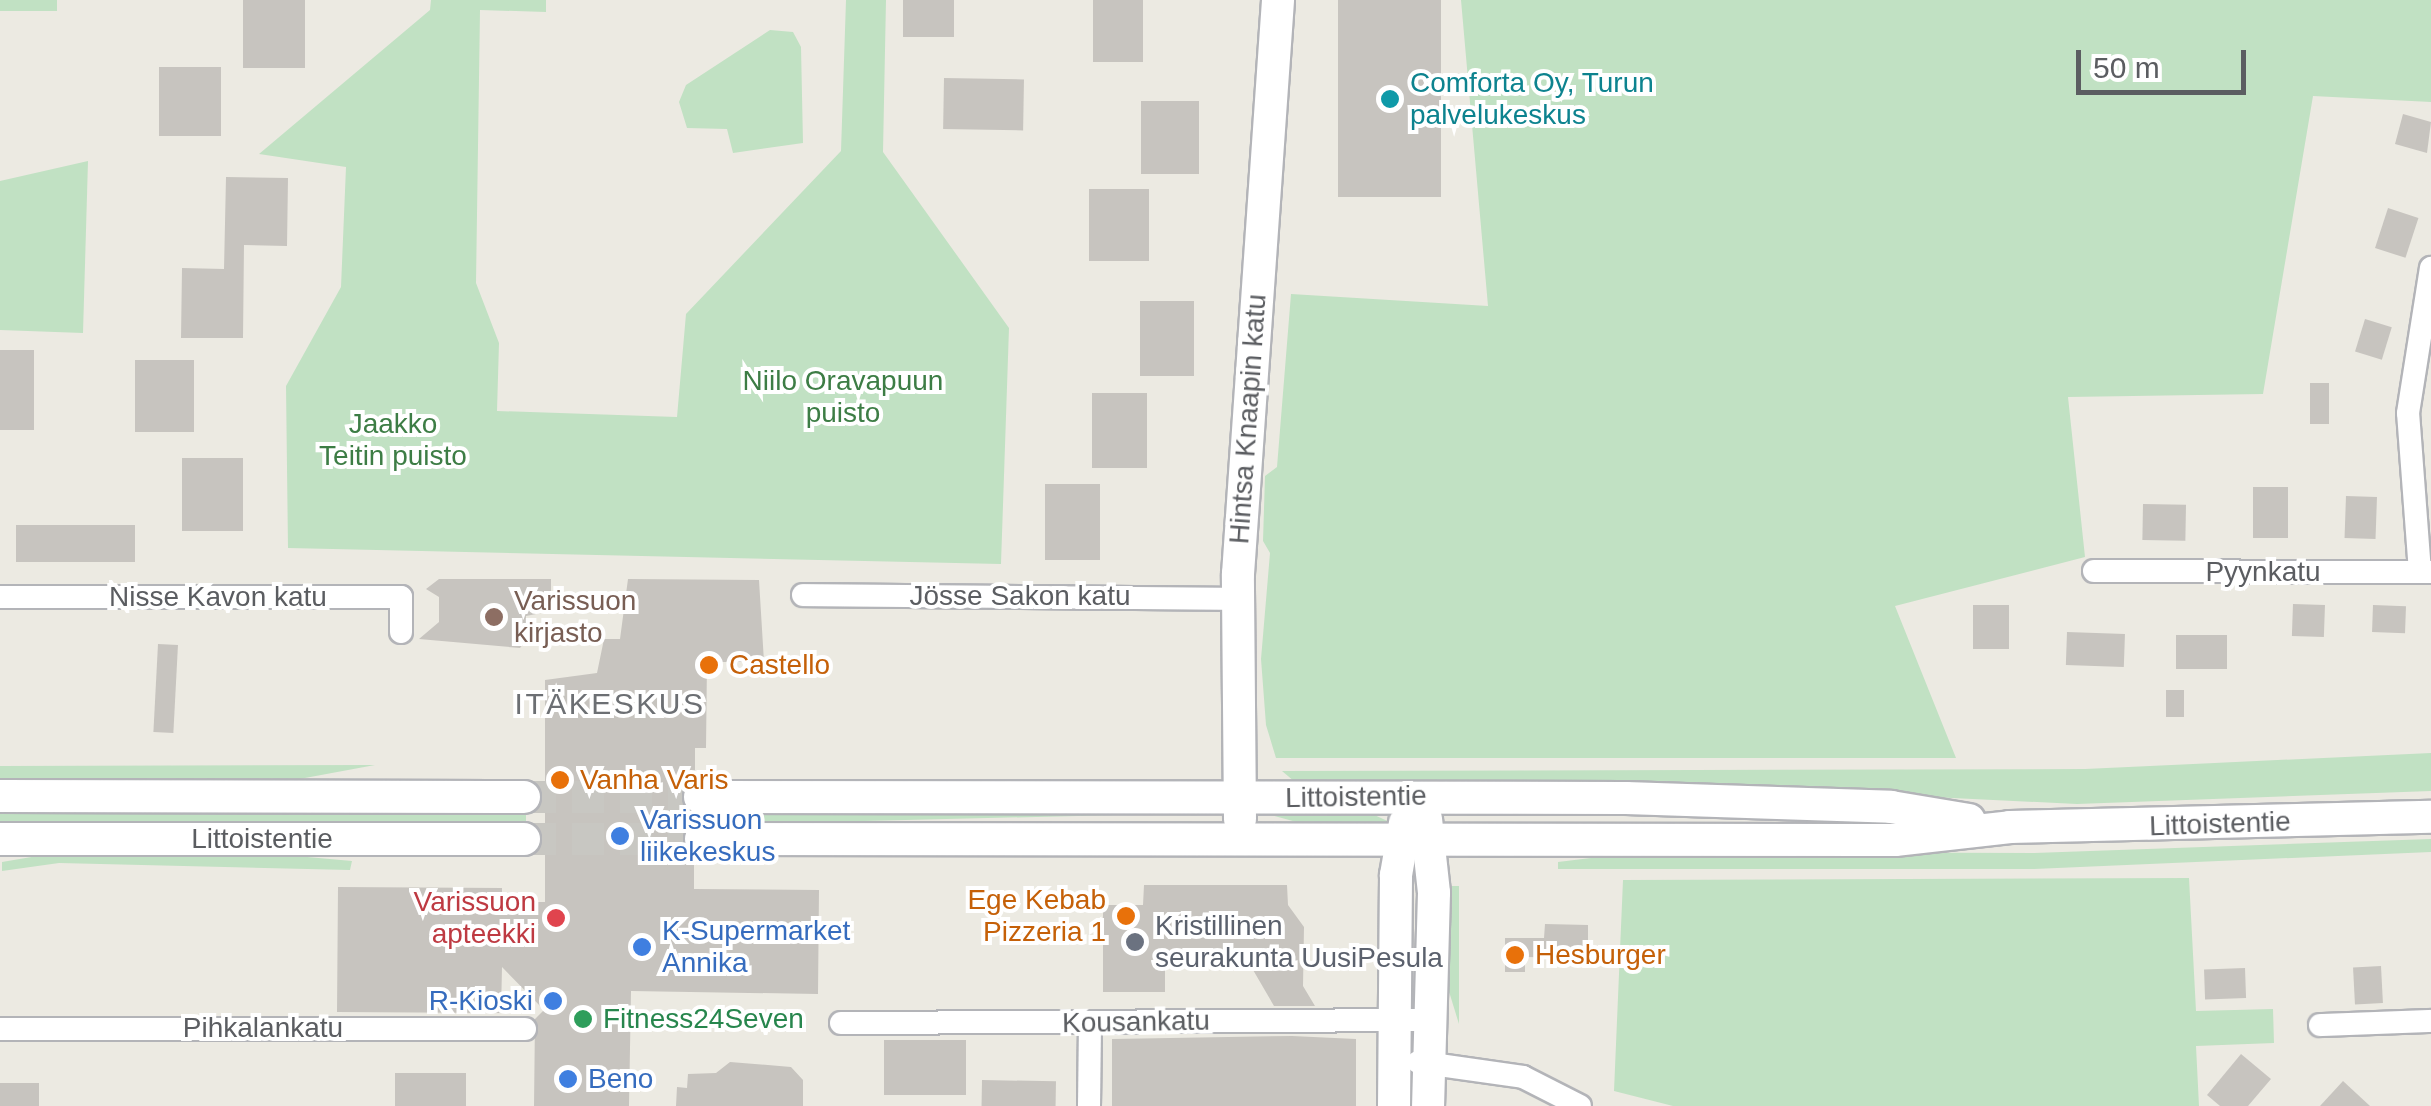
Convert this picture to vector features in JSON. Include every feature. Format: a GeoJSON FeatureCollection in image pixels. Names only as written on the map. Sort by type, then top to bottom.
{"type":"FeatureCollection","features":[{"type":"Feature","properties":{"kind":"main road","name":"Hintsa Knaapin katu"},"geometry":{"type":"LineString","coordinates":[[1240,840],[1238,599],[1278,0]]}},
{"type":"Feature","properties":{"kind":"main road","name":"Littoistentie"},"geometry":{"type":"LineString","coordinates":[[0,796],[524,797]]}},
{"type":"Feature","properties":{"kind":"main road","name":"Littoistentie"},"geometry":{"type":"LineString","coordinates":[[700,796],[1418,796],[1891,807],[2010,827]]}},
{"type":"Feature","properties":{"kind":"main road"},"geometry":{"type":"LineString","coordinates":[[1394,1106],[1397,840],[1418,796]]}},
{"type":"Feature","properties":{"kind":"main road"},"geometry":{"type":"LineString","coordinates":[[1418,796],[1433,840],[1428,1106]]}},
{"type":"Feature","properties":{"kind":"main road","name":"Littoistentie"},"geometry":{"type":"LineString","coordinates":[[700,839],[1895,840],[2010,827],[2431,817]]}},
{"type":"Feature","properties":{"kind":"main road","name":"Littoistentie"},"geometry":{"type":"LineString","coordinates":[[0,839],[524,839]]}},
{"type":"Feature","properties":{"kind":"street"},"geometry":{"type":"LineString","coordinates":[[2426,572],[2408,413],[2431,268]]}},
{"type":"Feature","properties":{"kind":"street","name":"Pyynkatu"},"geometry":{"type":"LineString","coordinates":[[2094,571],[2426,572]]}},
{"type":"Feature","properties":{"kind":"street","name":"Jösse Sakon katu"},"geometry":{"type":"LineString","coordinates":[[803,595],[1238,599]]}},
{"type":"Feature","properties":{"kind":"street","name":"Nisse Kavon katu"},"geometry":{"type":"LineString","coordinates":[[0,597],[401,597],[402,632]]}},
{"type":"Feature","properties":{"kind":"street","name":"Kousankatu"},"geometry":{"type":"LineString","coordinates":[[841,1023],[1431,1020]]}},
{"type":"Feature","properties":{"kind":"street"},"geometry":{"type":"LineString","coordinates":[[2320,1025],[2431,1021]]}},
{"type":"Feature","properties":{"kind":"street"},"geometry":{"type":"LineString","coordinates":[[1089,1106],[1090,1023]]}},
{"type":"Feature","properties":{"kind":"street","name":"Pihkalankatu"},"geometry":{"type":"LineString","coordinates":[[0,1030],[525,1029]]}},
{"type":"Feature","properties":{"kind":"street"},"geometry":{"type":"LineString","coordinates":[[1394,1061],[1430,1062],[1523,1077],[1580,1106]]}},
{"type":"Feature","properties":{"kind":"green space"},"geometry":{"type":"Polygon","coordinates":[[[0,0],[57,0],[57,11],[0,11],[0,0]]]}},
{"type":"Feature","properties":{"kind":"green space"},"geometry":{"type":"Polygon","coordinates":[[[431,0],[546,0],[546,12],[480,10],[476,283],[499,343],[497,411],[677,417],[686,314],[841,151],[846,0],[886,0],[883,152],[1009,328],[1001,564],[288,548],[286,386],[341,287],[346,167],[259,154],[430,10],[431,0]]]}},
{"type":"Feature","properties":{"kind":"green space"},"geometry":{"type":"Polygon","coordinates":[[[1461,0],[2431,0],[2431,102],[2313,96],[2263,394],[2068,397],[2085,557],[1895,606],[1956,758],[1276,758],[1266,725],[1261,659],[1270,553],[1263,541],[1265,476],[1277,467],[1291,294],[1488,306],[1461,0]]]}},
{"type":"Feature","properties":{"kind":"green space"},"geometry":{"type":"Polygon","coordinates":[[[770,30],[793,32],[801,47],[803,143],[733,153],[727,129],[687,128],[679,102],[686,85],[770,30]]]}},
{"type":"Feature","properties":{"kind":"green space"},"geometry":{"type":"Polygon","coordinates":[[[88,161],[83,333],[0,330],[0,181],[88,161]]]}},
{"type":"Feature","properties":{"kind":"green space"},"geometry":{"type":"Polygon","coordinates":[[[2431,753],[2431,791],[2077,804],[1667,784],[1295,782],[1282,771],[2085,769],[2431,753]]]}},
{"type":"Feature","properties":{"kind":"green space"},"geometry":{"type":"Polygon","coordinates":[[[375,765],[278,783],[0,783],[0,766],[375,765]]]}},
{"type":"Feature","properties":{"kind":"green space"},"geometry":{"type":"Polygon","coordinates":[[[0,810],[526,810],[526,824],[0,824],[0,810]]]}},
{"type":"Feature","properties":{"kind":"green space"},"geometry":{"type":"Polygon","coordinates":[[[697,811],[1200,813],[697,825],[697,811]]]}},
{"type":"Feature","properties":{"kind":"green space"},"geometry":{"type":"Polygon","coordinates":[[[1264,813],[1370,813],[1394,824],[1311,826],[1264,813]]]}},
{"type":"Feature","properties":{"kind":"green space"},"geometry":{"type":"Polygon","coordinates":[[[2431,839],[2431,852],[2034,869],[1558,869],[1558,862],[1640,852],[2034,853],[2431,839]]]}},
{"type":"Feature","properties":{"kind":"green space"},"geometry":{"type":"Polygon","coordinates":[[[241,851],[352,861],[350,870],[59,863],[2,871],[2,862],[61,852],[241,851]]]}},
{"type":"Feature","properties":{"kind":"green space"},"geometry":{"type":"Polygon","coordinates":[[[2189,878],[2196,1011],[2273,1009],[2274,1043],[2196,1046],[2199,1106],[1673,1106],[1614,1091],[1623,880],[2189,878]]]}},
{"type":"Feature","properties":{"kind":"green space"},"geometry":{"type":"Polygon","coordinates":[[[1452,886],[1459,886],[1459,1024],[1447,985],[1452,886]]]}},
{"type":"Feature","properties":{"kind":"building"},"geometry":{"type":"Polygon","coordinates":[[[243,0],[305,0],[305,68],[243,68],[243,0]]]}},
{"type":"Feature","properties":{"kind":"building"},"geometry":{"type":"Polygon","coordinates":[[[903,0],[954,0],[954,37],[903,37],[903,0]]]}},
{"type":"Feature","properties":{"kind":"building"},"geometry":{"type":"Polygon","coordinates":[[[1093,0],[1143,0],[1143,62],[1093,62],[1093,0]]]}},
{"type":"Feature","properties":{"kind":"building","name":"Comforta Oy, Turun palvelukeskus"},"geometry":{"type":"Polygon","coordinates":[[[1338,0],[1441,0],[1441,197],[1338,197],[1338,0]]]}},
{"type":"Feature","properties":{"kind":"building"},"geometry":{"type":"Polygon","coordinates":[[[159,67],[221,67],[221,136],[159,136],[159,67]]]}},
{"type":"Feature","properties":{"kind":"building"},"geometry":{"type":"Polygon","coordinates":[[[944,78],[1024,79],[1023,130],[943,129],[944,78]]]}},
{"type":"Feature","properties":{"kind":"building"},"geometry":{"type":"Polygon","coordinates":[[[1141,101],[1199,101],[1199,174],[1141,174],[1141,101]]]}},
{"type":"Feature","properties":{"kind":"building"},"geometry":{"type":"Polygon","coordinates":[[[2403,114],[2431,122],[2427,153],[2395,144],[2403,114]]]}},
{"type":"Feature","properties":{"kind":"building"},"geometry":{"type":"Polygon","coordinates":[[[226,177],[288,178],[287,246],[244,245],[243,338],[181,338],[182,268],[224,269],[226,177]]]}},
{"type":"Feature","properties":{"kind":"building"},"geometry":{"type":"Polygon","coordinates":[[[1089,189],[1149,189],[1149,261],[1089,261],[1089,189]]]}},
{"type":"Feature","properties":{"kind":"building"},"geometry":{"type":"Polygon","coordinates":[[[2388,208],[2418,218],[2405,258],[2375,248],[2388,208]]]}},
{"type":"Feature","properties":{"kind":"building"},"geometry":{"type":"Polygon","coordinates":[[[1140,301],[1194,301],[1194,376],[1140,376],[1140,301]]]}},
{"type":"Feature","properties":{"kind":"building"},"geometry":{"type":"Polygon","coordinates":[[[2365,319],[2392,327],[2382,360],[2355,352],[2365,319]]]}},
{"type":"Feature","properties":{"kind":"building"},"geometry":{"type":"Polygon","coordinates":[[[0,350],[34,350],[34,430],[0,430],[0,350]]]}},
{"type":"Feature","properties":{"kind":"building"},"geometry":{"type":"Polygon","coordinates":[[[135,360],[194,360],[194,432],[135,432],[135,360]]]}},
{"type":"Feature","properties":{"kind":"building"},"geometry":{"type":"Polygon","coordinates":[[[2310,383],[2329,383],[2329,424],[2310,424],[2310,383]]]}},
{"type":"Feature","properties":{"kind":"building"},"geometry":{"type":"Polygon","coordinates":[[[1092,393],[1147,393],[1147,468],[1092,468],[1092,393]]]}},
{"type":"Feature","properties":{"kind":"building"},"geometry":{"type":"Polygon","coordinates":[[[182,458],[243,458],[243,531],[182,531],[182,458]]]}},
{"type":"Feature","properties":{"kind":"building"},"geometry":{"type":"Polygon","coordinates":[[[1045,484],[1100,484],[1100,560],[1045,560],[1045,484]]]}},
{"type":"Feature","properties":{"kind":"building"},"geometry":{"type":"Polygon","coordinates":[[[2253,487],[2288,487],[2288,538],[2253,538],[2253,487]]]}},
{"type":"Feature","properties":{"kind":"building"},"geometry":{"type":"Polygon","coordinates":[[[2346,496],[2377,497],[2376,539],[2345,538],[2346,496]]]}},
{"type":"Feature","properties":{"kind":"building"},"geometry":{"type":"Polygon","coordinates":[[[2143,504],[2186,505],[2185,541],[2142,540],[2143,504]]]}},
{"type":"Feature","properties":{"kind":"building"},"geometry":{"type":"Polygon","coordinates":[[[16,525],[135,525],[135,562],[16,562],[16,525]]]}},
{"type":"Feature","properties":{"kind":"building"},"geometry":{"type":"Polygon","coordinates":[[[439,579],[551,579],[551,611],[526,616],[526,640],[520,648],[419,639],[439,622],[439,597],[426,589],[439,579]]]}},
{"type":"Feature","properties":{"kind":"building","name":"Varissuon liikekeskus"},"geometry":{"type":"Polygon","coordinates":[[[628,579],[759,580],[764,662],[707,662],[706,748],[695,748],[695,778],[680,796],[695,816],[681,840],[694,857],[694,889],[819,890],[818,994],[631,991],[629,1106],[534,1106],[535,1019],[544,1010],[502,967],[501,1013],[337,1012],[338,887],[502,888],[502,902],[545,902],[545,680],[597,673],[604,639],[620,639],[628,579]]]}},
{"type":"Feature","properties":{"kind":"building"},"geometry":{"type":"Polygon","coordinates":[[[2293,604],[2325,605],[2324,637],[2292,636],[2293,604]]]}},
{"type":"Feature","properties":{"kind":"building"},"geometry":{"type":"Polygon","coordinates":[[[1973,605],[2009,605],[2009,649],[1973,649],[1973,605]]]}},
{"type":"Feature","properties":{"kind":"building"},"geometry":{"type":"Polygon","coordinates":[[[2373,605],[2406,606],[2405,633],[2372,632],[2373,605]]]}},
{"type":"Feature","properties":{"kind":"building"},"geometry":{"type":"Polygon","coordinates":[[[2067,632],[2125,634],[2124,667],[2066,665],[2067,632]]]}},
{"type":"Feature","properties":{"kind":"building"},"geometry":{"type":"Polygon","coordinates":[[[2176,635],[2227,635],[2227,669],[2176,669],[2176,635]]]}},
{"type":"Feature","properties":{"kind":"building"},"geometry":{"type":"Polygon","coordinates":[[[158,644],[178,645],[173,733],[153,732],[158,644]]]}},
{"type":"Feature","properties":{"kind":"building"},"geometry":{"type":"Polygon","coordinates":[[[2166,690],[2184,690],[2184,717],[2166,717],[2166,690]]]}},
{"type":"Feature","properties":{"kind":"building"},"geometry":{"type":"Polygon","coordinates":[[[1144,885],[1287,885],[1288,905],[1304,927],[1303,986],[1315,1006],[1274,1006],[1242,951],[1165,951],[1165,992],[1103,992],[1103,905],[1143,905],[1144,885]]]}},
{"type":"Feature","properties":{"kind":"building"},"geometry":{"type":"Polygon","coordinates":[[[1545,924],[1588,925],[1588,958],[1525,957],[1525,972],[1505,972],[1505,938],[1544,938],[1545,924]]]}},
{"type":"Feature","properties":{"kind":"building"},"geometry":{"type":"Polygon","coordinates":[[[2381,966],[2383,1003],[2355,1004],[2353,967],[2381,966]]]}},
{"type":"Feature","properties":{"kind":"building"},"geometry":{"type":"Polygon","coordinates":[[[2245,968],[2246,998],[2205,999],[2204,969],[2245,968]]]}},
{"type":"Feature","properties":{"kind":"building"},"geometry":{"type":"Polygon","coordinates":[[[1112,1039],[1356,1039],[1356,1106],[1112,1106],[1112,1039]]]}},
{"type":"Feature","properties":{"kind":"building"},"geometry":{"type":"Polygon","coordinates":[[[884,1040],[966,1040],[966,1095],[884,1095],[884,1040]]]}},
{"type":"Feature","properties":{"kind":"building"},"geometry":{"type":"Polygon","coordinates":[[[2241,1054],[2271,1079],[2248,1106],[2220,1106],[2207,1095],[2241,1054]]]}},
{"type":"Feature","properties":{"kind":"building"},"geometry":{"type":"Polygon","coordinates":[[[730,1062],[791,1067],[803,1080],[803,1106],[676,1106],[677,1087],[687,1088],[688,1074],[716,1073],[730,1062]]]}},
{"type":"Feature","properties":{"kind":"building"},"geometry":{"type":"Polygon","coordinates":[[[395,1073],[466,1073],[466,1106],[395,1106],[395,1073]]]}},
{"type":"Feature","properties":{"kind":"building"},"geometry":{"type":"Polygon","coordinates":[[[982,1080],[1056,1081],[1056,1106],[982,1106],[982,1080]]]}},
{"type":"Feature","properties":{"kind":"building"},"geometry":{"type":"Polygon","coordinates":[[[2343,1081],[2370,1106],[2320,1106],[2343,1081]]]}},
{"type":"Feature","properties":{"kind":"building"},"geometry":{"type":"Polygon","coordinates":[[[0,1083],[39,1083],[39,1106],[0,1106],[0,1083]]]}},
{"type":"Feature","properties":{"kind":"tunnel"},"geometry":{"type":"LineString","coordinates":[[524,797],[700,797]]}},
{"type":"Feature","properties":{"kind":"tunnel"},"geometry":{"type":"LineString","coordinates":[[524,839],[701,839]]}},
{"type":"Feature","properties":{"kind":"place","name":"Comforta Oy, Turun palvelukeskus"},"geometry":{"type":"Point","coordinates":[1390,99]}},
{"type":"Feature","properties":{"kind":"place","name":"Varissuon kirjasto"},"geometry":{"type":"Point","coordinates":[494,617]}},
{"type":"Feature","properties":{"kind":"place","name":"Castello"},"geometry":{"type":"Point","coordinates":[709,665]}},
{"type":"Feature","properties":{"kind":"place","name":"Vanha Varis"},"geometry":{"type":"Point","coordinates":[560,780]}},
{"type":"Feature","properties":{"kind":"place","name":"Varissuon liikekeskus"},"geometry":{"type":"Point","coordinates":[620,836]}},
{"type":"Feature","properties":{"kind":"place","name":"Ege Kebab Pizzeria 1"},"geometry":{"type":"Point","coordinates":[1126,916]}},
{"type":"Feature","properties":{"kind":"place","name":"Varissuon apteekki"},"geometry":{"type":"Point","coordinates":[556,918]}},
{"type":"Feature","properties":{"kind":"place","name":"Kristillinen seurakunta UusiPesula"},"geometry":{"type":"Point","coordinates":[1135,942]}},
{"type":"Feature","properties":{"kind":"place","name":"K-Supermarket Annika"},"geometry":{"type":"Point","coordinates":[642,947]}},
{"type":"Feature","properties":{"kind":"place","name":"Hesburger"},"geometry":{"type":"Point","coordinates":[1515,955]}},
{"type":"Feature","properties":{"kind":"place","name":"R-Kioski"},"geometry":{"type":"Point","coordinates":[553,1001]}},
{"type":"Feature","properties":{"kind":"place","name":"Fitness24Seven"},"geometry":{"type":"Point","coordinates":[583,1019]}},
{"type":"Feature","properties":{"kind":"place","name":"Beno"},"geometry":{"type":"Point","coordinates":[568,1079]}},
{"type":"Feature","properties":{"kind":"district","name":"ITÄKESKUS"},"geometry":{"type":"Point","coordinates":[610,704]}},
{"type":"Feature","properties":{"kind":"park label","name":"Niilo Oravapuun puisto"},"geometry":{"type":"Point","coordinates":[843,397]}},
{"type":"Feature","properties":{"kind":"park label","name":"Jaakko Teitin puisto"},"geometry":{"type":"Point","coordinates":[393,440]}}]}
